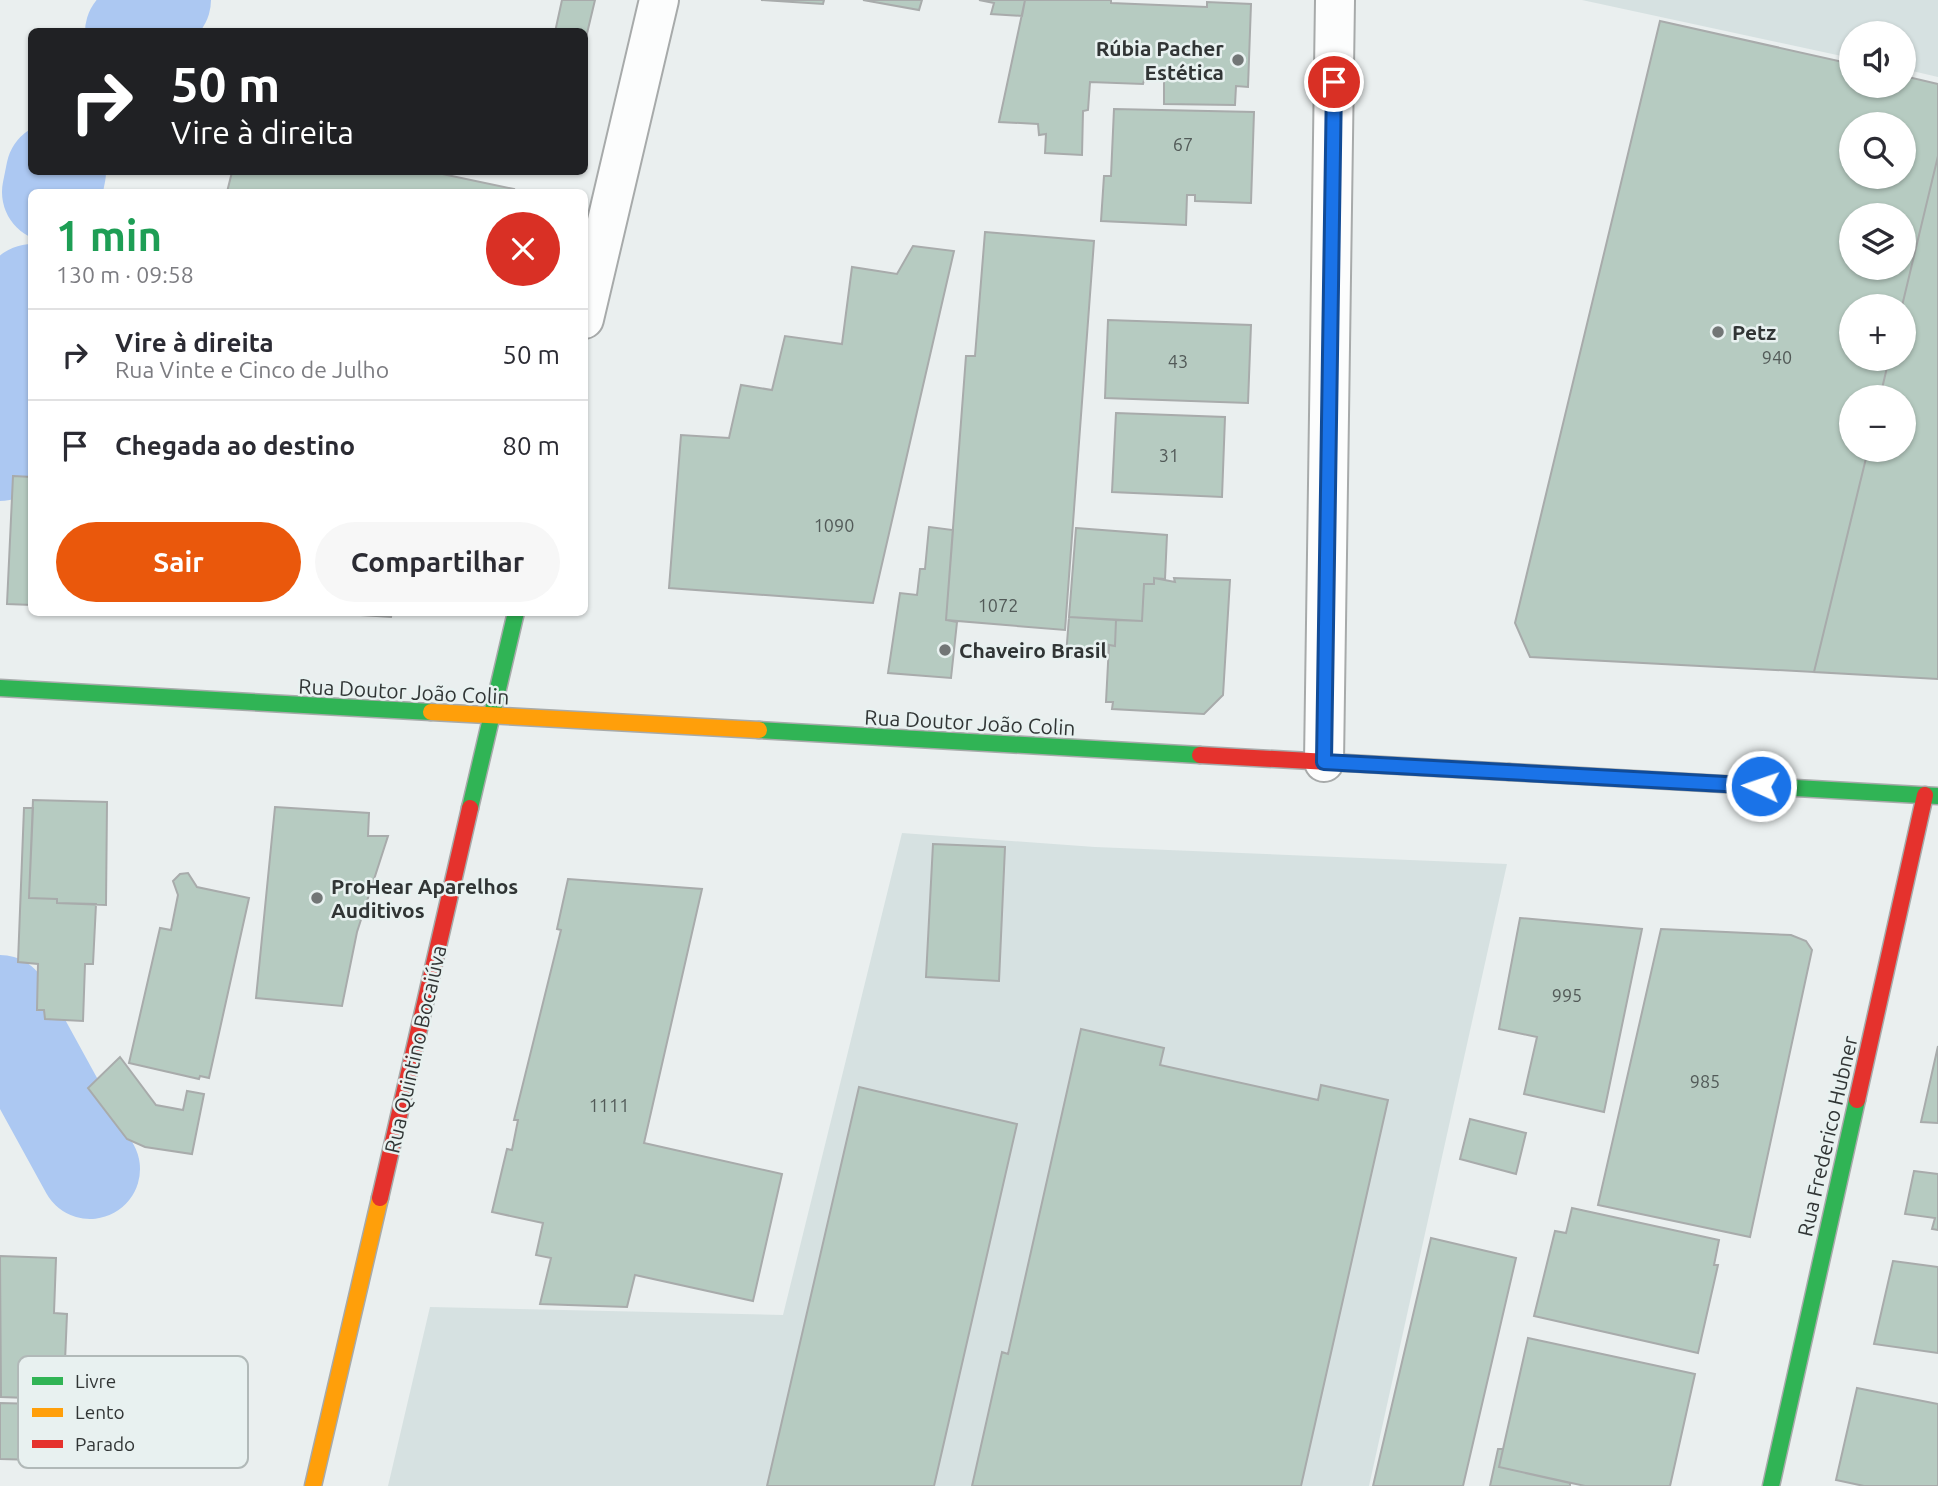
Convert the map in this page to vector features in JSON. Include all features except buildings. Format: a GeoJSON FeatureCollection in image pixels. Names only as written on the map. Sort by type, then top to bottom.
{"type":"FeatureCollection","features":[{"type":"Feature","properties":{"kind":"main road","name":"Rua Quintino Bocaiúva"},"geometry":{"type":"LineString","coordinates":[[313,1486],[515,616]]}},
{"type":"Feature","properties":{"kind":"main road","name":"Rua Doutor João Colin"},"geometry":{"type":"LineString","coordinates":[[1,688],[1932,795]]}},
{"type":"Feature","properties":{"kind":"main road","name":"Rua Frederico Hubner"},"geometry":{"type":"LineString","coordinates":[[1771,1486],[1932,795]]}},
{"type":"Feature","properties":{"kind":"street"},"geometry":{"type":"LineString","coordinates":[[588,302],[659,0]]}},
{"type":"Feature","properties":{"kind":"street"},"geometry":{"type":"LineString","coordinates":[[1324,762],[1335,0]]}},
{"type":"Feature","properties":{"kind":"shaded area"},"geometry":{"type":"Polygon","coordinates":[[[1582,0],[1938,0],[1938,77],[1916,72],[1916,21],[1839,21],[1839,55],[1582,0]]]}},
{"type":"Feature","properties":{"kind":"shaded area"},"geometry":{"type":"Polygon","coordinates":[[[902,833],[1095,847],[1507,864],[1369,1486],[388,1486],[430,1307],[783,1315],[902,833]]]}},
{"type":"Feature","properties":{"kind":"waterway"},"geometry":{"type":"LineString","coordinates":[[138,28],[161,0]]}},
{"type":"Feature","properties":{"kind":"waterway"},"geometry":{"type":"LineString","coordinates":[[53,189],[55,175]]}},
{"type":"Feature","properties":{"kind":"waterway"},"geometry":{"type":"LineString","coordinates":[[0,451],[28,314]]}},
{"type":"Feature","properties":{"kind":"waterway"},"geometry":{"type":"LineString","coordinates":[[0,1005],[90,1169]]}},
{"type":"Feature","properties":{"kind":"traffic: fast"},"geometry":{"type":"LineString","coordinates":[[470,808],[515,616]]}},
{"type":"Feature","properties":{"kind":"traffic: fast"},"geometry":{"type":"LineString","coordinates":[[0,688],[431,712]]}},
{"type":"Feature","properties":{"kind":"traffic: fast"},"geometry":{"type":"LineString","coordinates":[[759,730],[1200,755]]}},
{"type":"Feature","properties":{"kind":"traffic: fast"},"geometry":{"type":"LineString","coordinates":[[1509,772],[1938,796]]}},
{"type":"Feature","properties":{"kind":"traffic: fast"},"geometry":{"type":"LineString","coordinates":[[1771,1486],[1857,1100]]}},
{"type":"Feature","properties":{"kind":"traffic: slow"},"geometry":{"type":"LineString","coordinates":[[431,712],[759,730]]}},
{"type":"Feature","properties":{"kind":"traffic: slow"},"geometry":{"type":"LineString","coordinates":[[313,1486],[380,1198]]}},
{"type":"Feature","properties":{"kind":"traffic: jam"},"geometry":{"type":"LineString","coordinates":[[1200,755],[1509,772]]}},
{"type":"Feature","properties":{"kind":"traffic: jam"},"geometry":{"type":"LineString","coordinates":[[1857,1100],[1925,795]]}},
{"type":"Feature","properties":{"kind":"traffic: jam"},"geometry":{"type":"LineString","coordinates":[[380,1198],[470,808]]}},
{"type":"Feature","properties":{"kind":"place","name":"Rúbia Pacher Estética"},"geometry":{"type":"Point","coordinates":[1238,60]}},
{"type":"Feature","properties":{"kind":"place","name":"Petz"},"geometry":{"type":"Point","coordinates":[1718,332]}},
{"type":"Feature","properties":{"kind":"place","name":"Chaveiro Brasil"},"geometry":{"type":"Point","coordinates":[945,650]}},
{"type":"Feature","properties":{"kind":"place","name":"ProHear Aparelhos Auditivos"},"geometry":{"type":"Point","coordinates":[317,898]}},
{"type":"Feature","properties":{"kind":"route"},"geometry":{"type":"LineString","coordinates":[[1334,82],[1324,762],[1761,786]]}}]}
